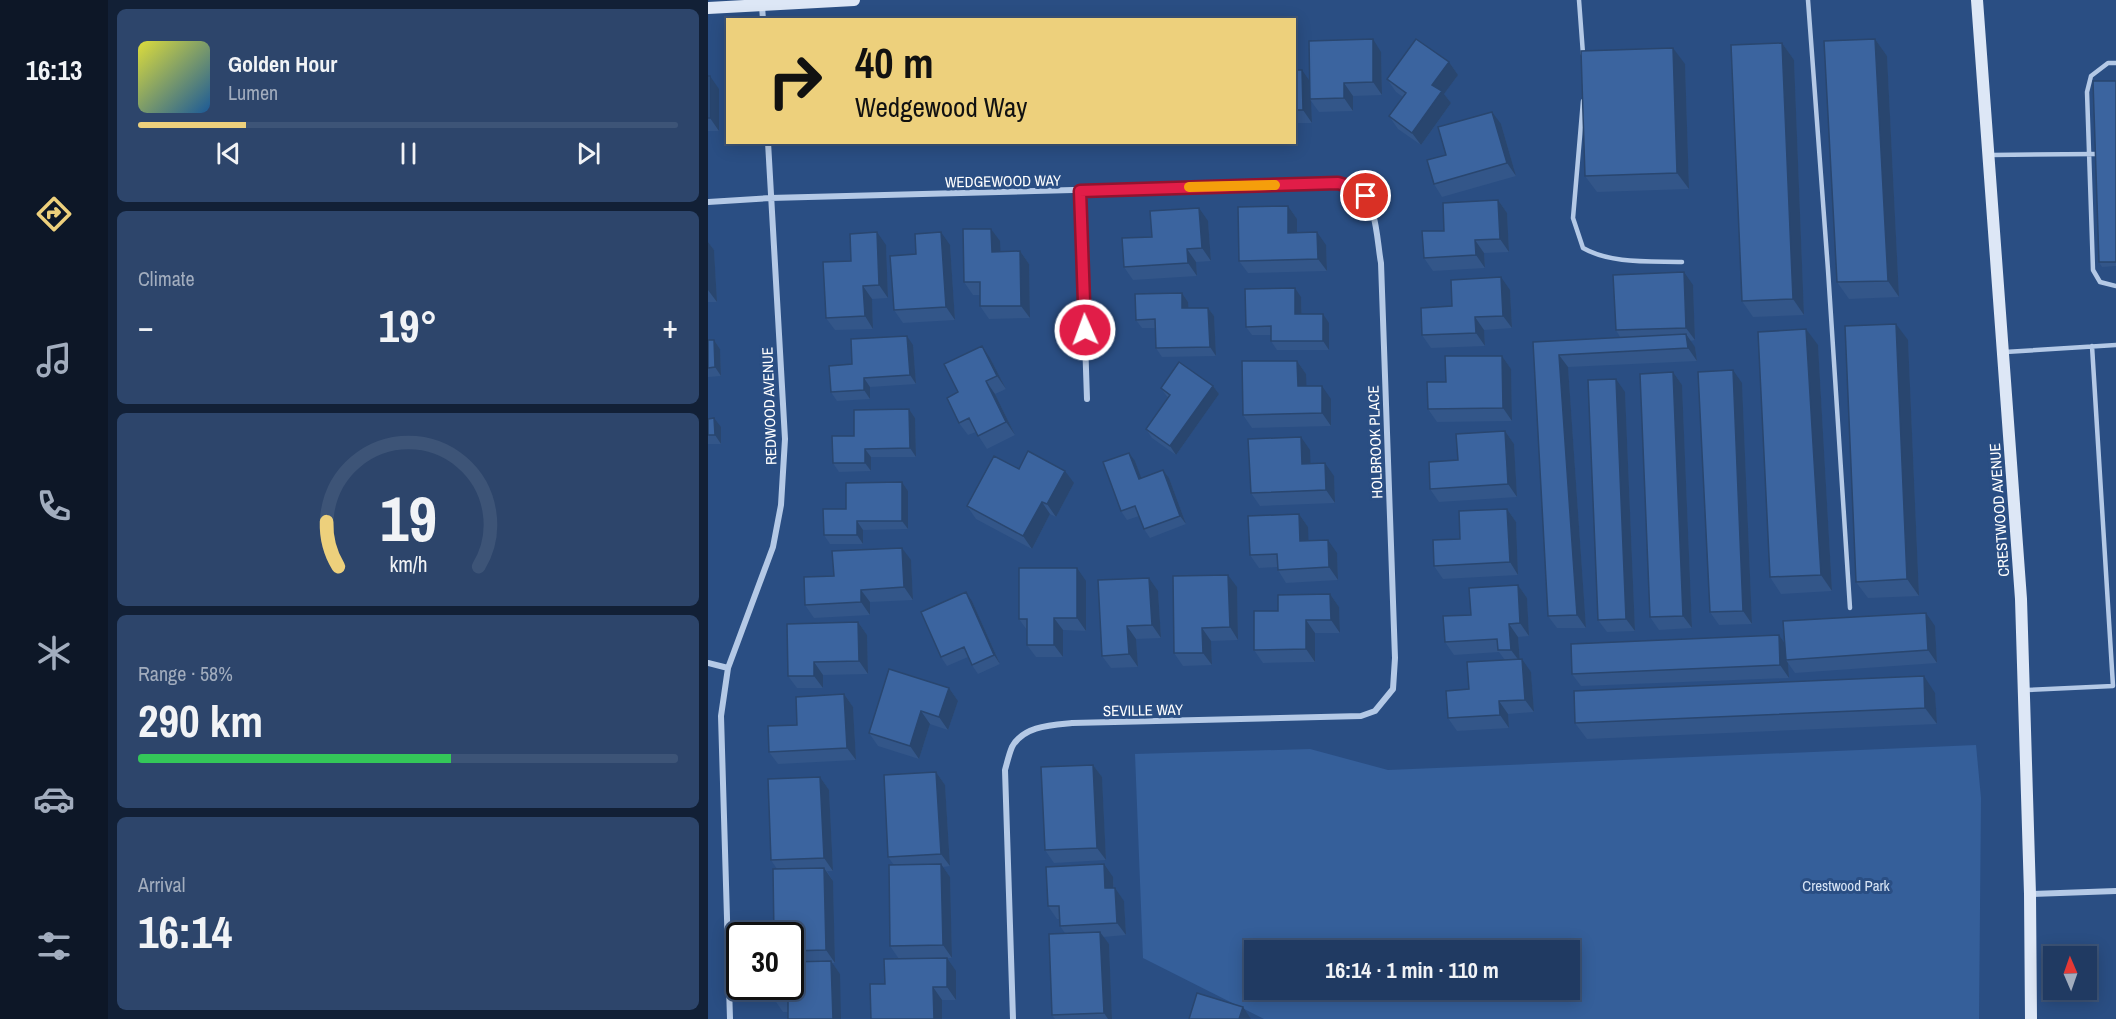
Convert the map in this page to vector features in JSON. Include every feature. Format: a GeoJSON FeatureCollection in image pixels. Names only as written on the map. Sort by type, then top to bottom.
{"type":"FeatureCollection","features":[{"type":"Feature","properties":{"kind":"street"},"geometry":{"type":"LineString","coordinates":[[708,8],[854,0]]}},
{"type":"Feature","properties":{"kind":"street","name":"CRESTWOOD AVENUE"},"geometry":{"type":"LineString","coordinates":[[1977,0],[2021,599],[2030,894],[2031,1019]]}},
{"type":"Feature","properties":{"kind":"street"},"geometry":{"type":"LineString","coordinates":[[762,6],[763,18]]}},
{"type":"Feature","properties":{"kind":"street","name":"REDWOOD AVENUE"},"geometry":{"type":"LineString","coordinates":[[730,1019],[721,716],[728,668],[773,547],[781,505],[785,439],[768,144]]}},
{"type":"Feature","properties":{"kind":"street","name":"WEDGEWOOD WAY"},"geometry":{"type":"LineString","coordinates":[[708,202],[770,198],[1338,183],[1358,189],[1366,196]]}},
{"type":"Feature","properties":{"kind":"street"},"geometry":{"type":"LineString","coordinates":[[1080,191],[1087,399]]}},
{"type":"Feature","properties":{"kind":"street","name":"HOLBROOK PLACE"},"geometry":{"type":"LineString","coordinates":[[1366,196],[1372,210],[1381,263],[1395,658],[1393,688]]}},
{"type":"Feature","properties":{"kind":"street"},"geometry":{"type":"LineString","coordinates":[[708,663],[728,668]]}},
{"type":"Feature","properties":{"kind":"street","name":"SEVILLE WAY"},"geometry":{"type":"LineString","coordinates":[[1012,1019],[1005,770],[1012,748],[1019,737],[1040,727],[1072,723],[1361,716],[1375,711],[1393,688]]}},
{"type":"Feature","properties":{"kind":"street"},"geometry":{"type":"LineString","coordinates":[[2030,894],[2116,891]]}},
{"type":"Feature","properties":{"kind":"lane"},"geometry":{"type":"LineString","coordinates":[[1579,0],[1584,65]]}},
{"type":"Feature","properties":{"kind":"lane"},"geometry":{"type":"LineString","coordinates":[[1808,0],[1850,608]]}},
{"type":"Feature","properties":{"kind":"lane"},"geometry":{"type":"LineString","coordinates":[[2116,63],[2108,63],[2091,76],[2087,92],[2093,270],[2100,282],[2116,286]]}},
{"type":"Feature","properties":{"kind":"lane"},"geometry":{"type":"LineString","coordinates":[[2087,92],[2097,91]]}},
{"type":"Feature","properties":{"kind":"lane"},"geometry":{"type":"LineString","coordinates":[[1583,97],[1573,218],[1583,248],[1610,257],[1682,262]]}},
{"type":"Feature","properties":{"kind":"lane"},"geometry":{"type":"LineString","coordinates":[[2089,119],[2097,119]]}},
{"type":"Feature","properties":{"kind":"lane"},"geometry":{"type":"LineString","coordinates":[[1988,155],[2098,154]]}},
{"type":"Feature","properties":{"kind":"lane"},"geometry":{"type":"LineString","coordinates":[[2091,196],[2100,196]]}},
{"type":"Feature","properties":{"kind":"lane"},"geometry":{"type":"LineString","coordinates":[[2092,235],[2101,234]]}},
{"type":"Feature","properties":{"kind":"lane"},"geometry":{"type":"LineString","coordinates":[[2093,260],[2102,260]]}},
{"type":"Feature","properties":{"kind":"lane"},"geometry":{"type":"LineString","coordinates":[[2002,352],[2116,345]]}},
{"type":"Feature","properties":{"kind":"lane"},"geometry":{"type":"LineString","coordinates":[[2024,690],[2113,686],[2092,346]]}},
{"type":"Feature","properties":{"kind":"green space","name":"Crestwood Park"},"geometry":{"type":"Polygon","coordinates":[[[1976,745],[1981,798],[1979,1019],[1264,1019],[1143,958],[1135,754],[1310,749],[1388,770],[1976,745]]]}},
{"type":"Feature","properties":{"kind":"building"},"geometry":{"type":"Polygon","coordinates":[[[1373,39],[1373,82],[1344,83],[1344,98],[1310,99],[1309,41],[1373,39]]]}},
{"type":"Feature","properties":{"kind":"building"},"geometry":{"type":"Polygon","coordinates":[[[1416,39],[1449,62],[1432,85],[1442,91],[1412,133],[1389,116],[1406,93],[1387,79],[1416,39]]]}},
{"type":"Feature","properties":{"kind":"building"},"geometry":{"type":"Polygon","coordinates":[[[1875,39],[1888,281],[1837,282],[1824,41],[1875,39]]]}},
{"type":"Feature","properties":{"kind":"building"},"geometry":{"type":"Polygon","coordinates":[[[1782,43],[1793,299],[1742,301],[1731,45],[1782,43]]]}},
{"type":"Feature","properties":{"kind":"building"},"geometry":{"type":"Polygon","coordinates":[[[1673,48],[1677,173],[1585,176],[1581,51],[1673,48]]]}},
{"type":"Feature","properties":{"kind":"building"},"geometry":{"type":"Polygon","coordinates":[[[1296,70],[1302,70],[1303,110],[1296,110],[1296,70]]]}},
{"type":"Feature","properties":{"kind":"building"},"geometry":{"type":"Polygon","coordinates":[[[708,76],[710,76],[710,118],[708,118],[708,76]]]}},
{"type":"Feature","properties":{"kind":"building"},"geometry":{"type":"Polygon","coordinates":[[[2093,81],[2116,81],[2116,262],[2099,262],[2093,81]]]}},
{"type":"Feature","properties":{"kind":"building"},"geometry":{"type":"Polygon","coordinates":[[[1492,112],[1507,163],[1434,184],[1427,160],[1446,155],[1438,127],[1492,112]]]}},
{"type":"Feature","properties":{"kind":"building"},"geometry":{"type":"Polygon","coordinates":[[[1498,200],[1500,239],[1475,240],[1476,255],[1424,258],[1422,231],[1444,231],[1443,203],[1498,200]]]}},
{"type":"Feature","properties":{"kind":"building"},"geometry":{"type":"Polygon","coordinates":[[[1288,206],[1288,233],[1317,232],[1318,259],[1239,261],[1238,207],[1288,206]]]}},
{"type":"Feature","properties":{"kind":"building"},"geometry":{"type":"Polygon","coordinates":[[[1199,208],[1202,248],[1187,249],[1188,263],[1124,267],[1122,238],[1152,237],[1150,211],[1199,208]]]}},
{"type":"Feature","properties":{"kind":"building"},"geometry":{"type":"Polygon","coordinates":[[[963,229],[991,229],[992,252],[1020,251],[1021,306],[980,306],[980,282],[964,282],[963,229]]]}},
{"type":"Feature","properties":{"kind":"building"},"geometry":{"type":"Polygon","coordinates":[[[877,232],[879,285],[863,286],[865,316],[826,318],[823,262],[851,261],[850,234],[877,232]]]}},
{"type":"Feature","properties":{"kind":"building"},"geometry":{"type":"Polygon","coordinates":[[[941,232],[946,307],[894,310],[890,256],[916,254],[915,234],[941,232]]]}},
{"type":"Feature","properties":{"kind":"building"},"geometry":{"type":"Polygon","coordinates":[[[1684,272],[1686,328],[1616,330],[1613,275],[1684,272]]]}},
{"type":"Feature","properties":{"kind":"building"},"geometry":{"type":"Polygon","coordinates":[[[1501,277],[1503,316],[1475,317],[1476,333],[1422,335],[1421,308],[1452,306],[1451,280],[1501,277]]]}},
{"type":"Feature","properties":{"kind":"building"},"geometry":{"type":"Polygon","coordinates":[[[1295,288],[1295,314],[1323,314],[1323,341],[1271,341],[1271,326],[1246,327],[1245,289],[1295,288]]]}},
{"type":"Feature","properties":{"kind":"building"},"geometry":{"type":"Polygon","coordinates":[[[1182,293],[1182,308],[1208,308],[1210,347],[1156,348],[1155,319],[1136,320],[1135,294],[1182,293]]]}},
{"type":"Feature","properties":{"kind":"building"},"geometry":{"type":"Polygon","coordinates":[[[1896,324],[1907,579],[1856,582],[1845,326],[1896,324]]]}},
{"type":"Feature","properties":{"kind":"building"},"geometry":{"type":"Polygon","coordinates":[[[1806,329],[1821,575],[1770,577],[1758,332],[1806,329]]]}},
{"type":"Feature","properties":{"kind":"building"},"geometry":{"type":"Polygon","coordinates":[[[1686,334],[1688,348],[1559,355],[1577,615],[1548,616],[1533,342],[1686,334]]]}},
{"type":"Feature","properties":{"kind":"building"},"geometry":{"type":"Polygon","coordinates":[[[907,336],[910,375],[864,378],[864,390],[831,392],[829,366],[852,364],[851,339],[907,336]]]}},
{"type":"Feature","properties":{"kind":"building"},"geometry":{"type":"Polygon","coordinates":[[[708,340],[714,340],[715,367],[708,368],[708,340]]]}},
{"type":"Feature","properties":{"kind":"building"},"geometry":{"type":"Polygon","coordinates":[[[982,346],[997,376],[986,381],[1006,422],[978,436],[969,418],[959,423],[947,398],[958,392],[944,364],[982,346]]]}},
{"type":"Feature","properties":{"kind":"building"},"geometry":{"type":"Polygon","coordinates":[[[1445,356],[1502,356],[1503,408],[1428,409],[1427,382],[1446,382],[1445,356]]]}},
{"type":"Feature","properties":{"kind":"building"},"geometry":{"type":"Polygon","coordinates":[[[1242,361],[1297,361],[1298,386],[1322,386],[1322,413],[1243,415],[1242,361]]]}},
{"type":"Feature","properties":{"kind":"building"},"geometry":{"type":"Polygon","coordinates":[[[1179,362],[1213,386],[1170,446],[1146,429],[1170,395],[1161,388],[1179,362]]]}},
{"type":"Feature","properties":{"kind":"building"},"geometry":{"type":"Polygon","coordinates":[[[1733,370],[1743,611],[1710,612],[1698,372],[1733,370]]]}},
{"type":"Feature","properties":{"kind":"building"},"geometry":{"type":"Polygon","coordinates":[[[1673,372],[1683,616],[1650,617],[1640,374],[1673,372]]]}},
{"type":"Feature","properties":{"kind":"building"},"geometry":{"type":"Polygon","coordinates":[[[1616,379],[1626,619],[1598,620],[1588,380],[1616,379]]]}},
{"type":"Feature","properties":{"kind":"building"},"geometry":{"type":"Polygon","coordinates":[[[909,409],[910,448],[865,449],[865,463],[833,463],[832,436],[854,436],[854,410],[909,409]]]}},
{"type":"Feature","properties":{"kind":"building"},"geometry":{"type":"Polygon","coordinates":[[[714,418],[715,435],[708,435],[708,419],[714,418]]]}},
{"type":"Feature","properties":{"kind":"building"},"geometry":{"type":"Polygon","coordinates":[[[1505,431],[1508,484],[1430,489],[1429,462],[1458,460],[1456,434],[1505,431]]]}},
{"type":"Feature","properties":{"kind":"building"},"geometry":{"type":"Polygon","coordinates":[[[1301,437],[1302,464],[1325,463],[1326,490],[1251,493],[1248,439],[1301,437]]]}},
{"type":"Feature","properties":{"kind":"building"},"geometry":{"type":"Polygon","coordinates":[[[1028,451],[1065,471],[1047,504],[1042,502],[1023,536],[967,506],[994,456],[1019,469],[1028,451]]]}},
{"type":"Feature","properties":{"kind":"building"},"geometry":{"type":"Polygon","coordinates":[[[1129,453],[1139,479],[1163,470],[1180,516],[1144,529],[1135,506],[1121,511],[1103,462],[1129,453]]]}},
{"type":"Feature","properties":{"kind":"building"},"geometry":{"type":"Polygon","coordinates":[[[902,482],[902,521],[857,521],[857,535],[824,535],[823,509],[846,509],[846,483],[902,482]]]}},
{"type":"Feature","properties":{"kind":"building"},"geometry":{"type":"Polygon","coordinates":[[[1507,509],[1510,562],[1434,566],[1433,540],[1460,539],[1459,511],[1507,509]]]}},
{"type":"Feature","properties":{"kind":"building"},"geometry":{"type":"Polygon","coordinates":[[[1299,514],[1300,541],[1328,540],[1329,567],[1278,570],[1277,554],[1250,555],[1248,516],[1299,514]]]}},
{"type":"Feature","properties":{"kind":"building"},"geometry":{"type":"Polygon","coordinates":[[[902,548],[904,587],[861,590],[861,602],[805,605],[804,577],[834,576],[832,551],[902,548]]]}},
{"type":"Feature","properties":{"kind":"building"},"geometry":{"type":"Polygon","coordinates":[[[1019,568],[1077,568],[1077,618],[1054,618],[1054,645],[1027,645],[1027,619],[1019,619],[1019,568]]]}},
{"type":"Feature","properties":{"kind":"building"},"geometry":{"type":"Polygon","coordinates":[[[1228,575],[1230,627],[1202,628],[1203,653],[1174,653],[1173,576],[1228,575]]]}},
{"type":"Feature","properties":{"kind":"building"},"geometry":{"type":"Polygon","coordinates":[[[1149,578],[1152,625],[1127,626],[1129,654],[1102,656],[1098,580],[1149,578]]]}},
{"type":"Feature","properties":{"kind":"building"},"geometry":{"type":"Polygon","coordinates":[[[1518,585],[1520,623],[1509,624],[1511,650],[1498,650],[1497,639],[1445,642],[1443,616],[1471,615],[1469,588],[1518,585]]]}},
{"type":"Feature","properties":{"kind":"building"},"geometry":{"type":"Polygon","coordinates":[[[966,592],[994,655],[972,665],[964,647],[941,657],[921,612],[966,592]]]}},
{"type":"Feature","properties":{"kind":"building"},"geometry":{"type":"Polygon","coordinates":[[[1330,594],[1331,620],[1306,620],[1306,649],[1254,650],[1254,611],[1278,611],[1278,595],[1330,594]]]}},
{"type":"Feature","properties":{"kind":"building"},"geometry":{"type":"Polygon","coordinates":[[[1926,613],[1928,650],[1786,660],[1783,621],[1926,613]]]}},
{"type":"Feature","properties":{"kind":"building"},"geometry":{"type":"Polygon","coordinates":[[[858,622],[859,661],[814,662],[814,676],[788,676],[787,624],[858,622]]]}},
{"type":"Feature","properties":{"kind":"building"},"geometry":{"type":"Polygon","coordinates":[[[1779,635],[1780,665],[1572,674],[1571,644],[1779,635]]]}},
{"type":"Feature","properties":{"kind":"building"},"geometry":{"type":"Polygon","coordinates":[[[1522,659],[1525,700],[1499,701],[1500,715],[1448,718],[1446,691],[1469,689],[1467,662],[1522,659]]]}},
{"type":"Feature","properties":{"kind":"building"},"geometry":{"type":"Polygon","coordinates":[[[889,669],[949,688],[939,717],[921,711],[910,746],[869,733],[889,669]]]}},
{"type":"Feature","properties":{"kind":"building"},"geometry":{"type":"Polygon","coordinates":[[[1924,676],[1925,708],[1575,723],[1574,691],[1924,676]]]}},
{"type":"Feature","properties":{"kind":"building"},"geometry":{"type":"Polygon","coordinates":[[[844,694],[847,748],[769,752],[768,726],[797,725],[796,697],[844,694]]]}},
{"type":"Feature","properties":{"kind":"building"},"geometry":{"type":"Polygon","coordinates":[[[1093,765],[1097,848],[1045,850],[1041,767],[1093,765]]]}},
{"type":"Feature","properties":{"kind":"building"},"geometry":{"type":"Polygon","coordinates":[[[936,772],[941,854],[888,857],[884,775],[936,772]]]}},
{"type":"Feature","properties":{"kind":"building"},"geometry":{"type":"Polygon","coordinates":[[[820,777],[824,858],[771,860],[768,779],[820,777]]]}},
{"type":"Feature","properties":{"kind":"building"},"geometry":{"type":"Polygon","coordinates":[[[941,864],[943,945],[890,946],[889,865],[941,864]]]}},
{"type":"Feature","properties":{"kind":"building"},"geometry":{"type":"Polygon","coordinates":[[[1104,864],[1105,888],[1115,888],[1117,923],[1060,926],[1059,906],[1048,906],[1046,867],[1104,864]]]}},
{"type":"Feature","properties":{"kind":"building"},"geometry":{"type":"Polygon","coordinates":[[[824,868],[826,950],[804,951],[804,922],[774,922],[773,869],[824,868]]]}},
{"type":"Feature","properties":{"kind":"building"},"geometry":{"type":"Polygon","coordinates":[[[1100,932],[1104,1013],[1052,1015],[1049,934],[1100,932]]]}},
{"type":"Feature","properties":{"kind":"building"},"geometry":{"type":"Polygon","coordinates":[[[947,958],[947,987],[933,987],[934,1019],[871,1019],[870,984],[885,984],[884,959],[947,958]]]}},
{"type":"Feature","properties":{"kind":"building"},"geometry":{"type":"Polygon","coordinates":[[[831,961],[833,1019],[788,1019],[788,1000],[804,1000],[804,962],[831,961]]]}},
{"type":"Feature","properties":{"kind":"building"},"geometry":{"type":"Polygon","coordinates":[[[1197,993],[1243,1007],[1239,1019],[1189,1019],[1197,993]]]}},
{"type":"Feature","properties":{"kind":"slow traffic"},"geometry":{"type":"LineString","coordinates":[[1189,187],[1275,185]]}},
{"type":"Feature","properties":{"kind":"route"},"geometry":{"type":"LineString","coordinates":[[1085,330],[1080,191],[1338,183],[1358,189],[1366,196]]}}]}
